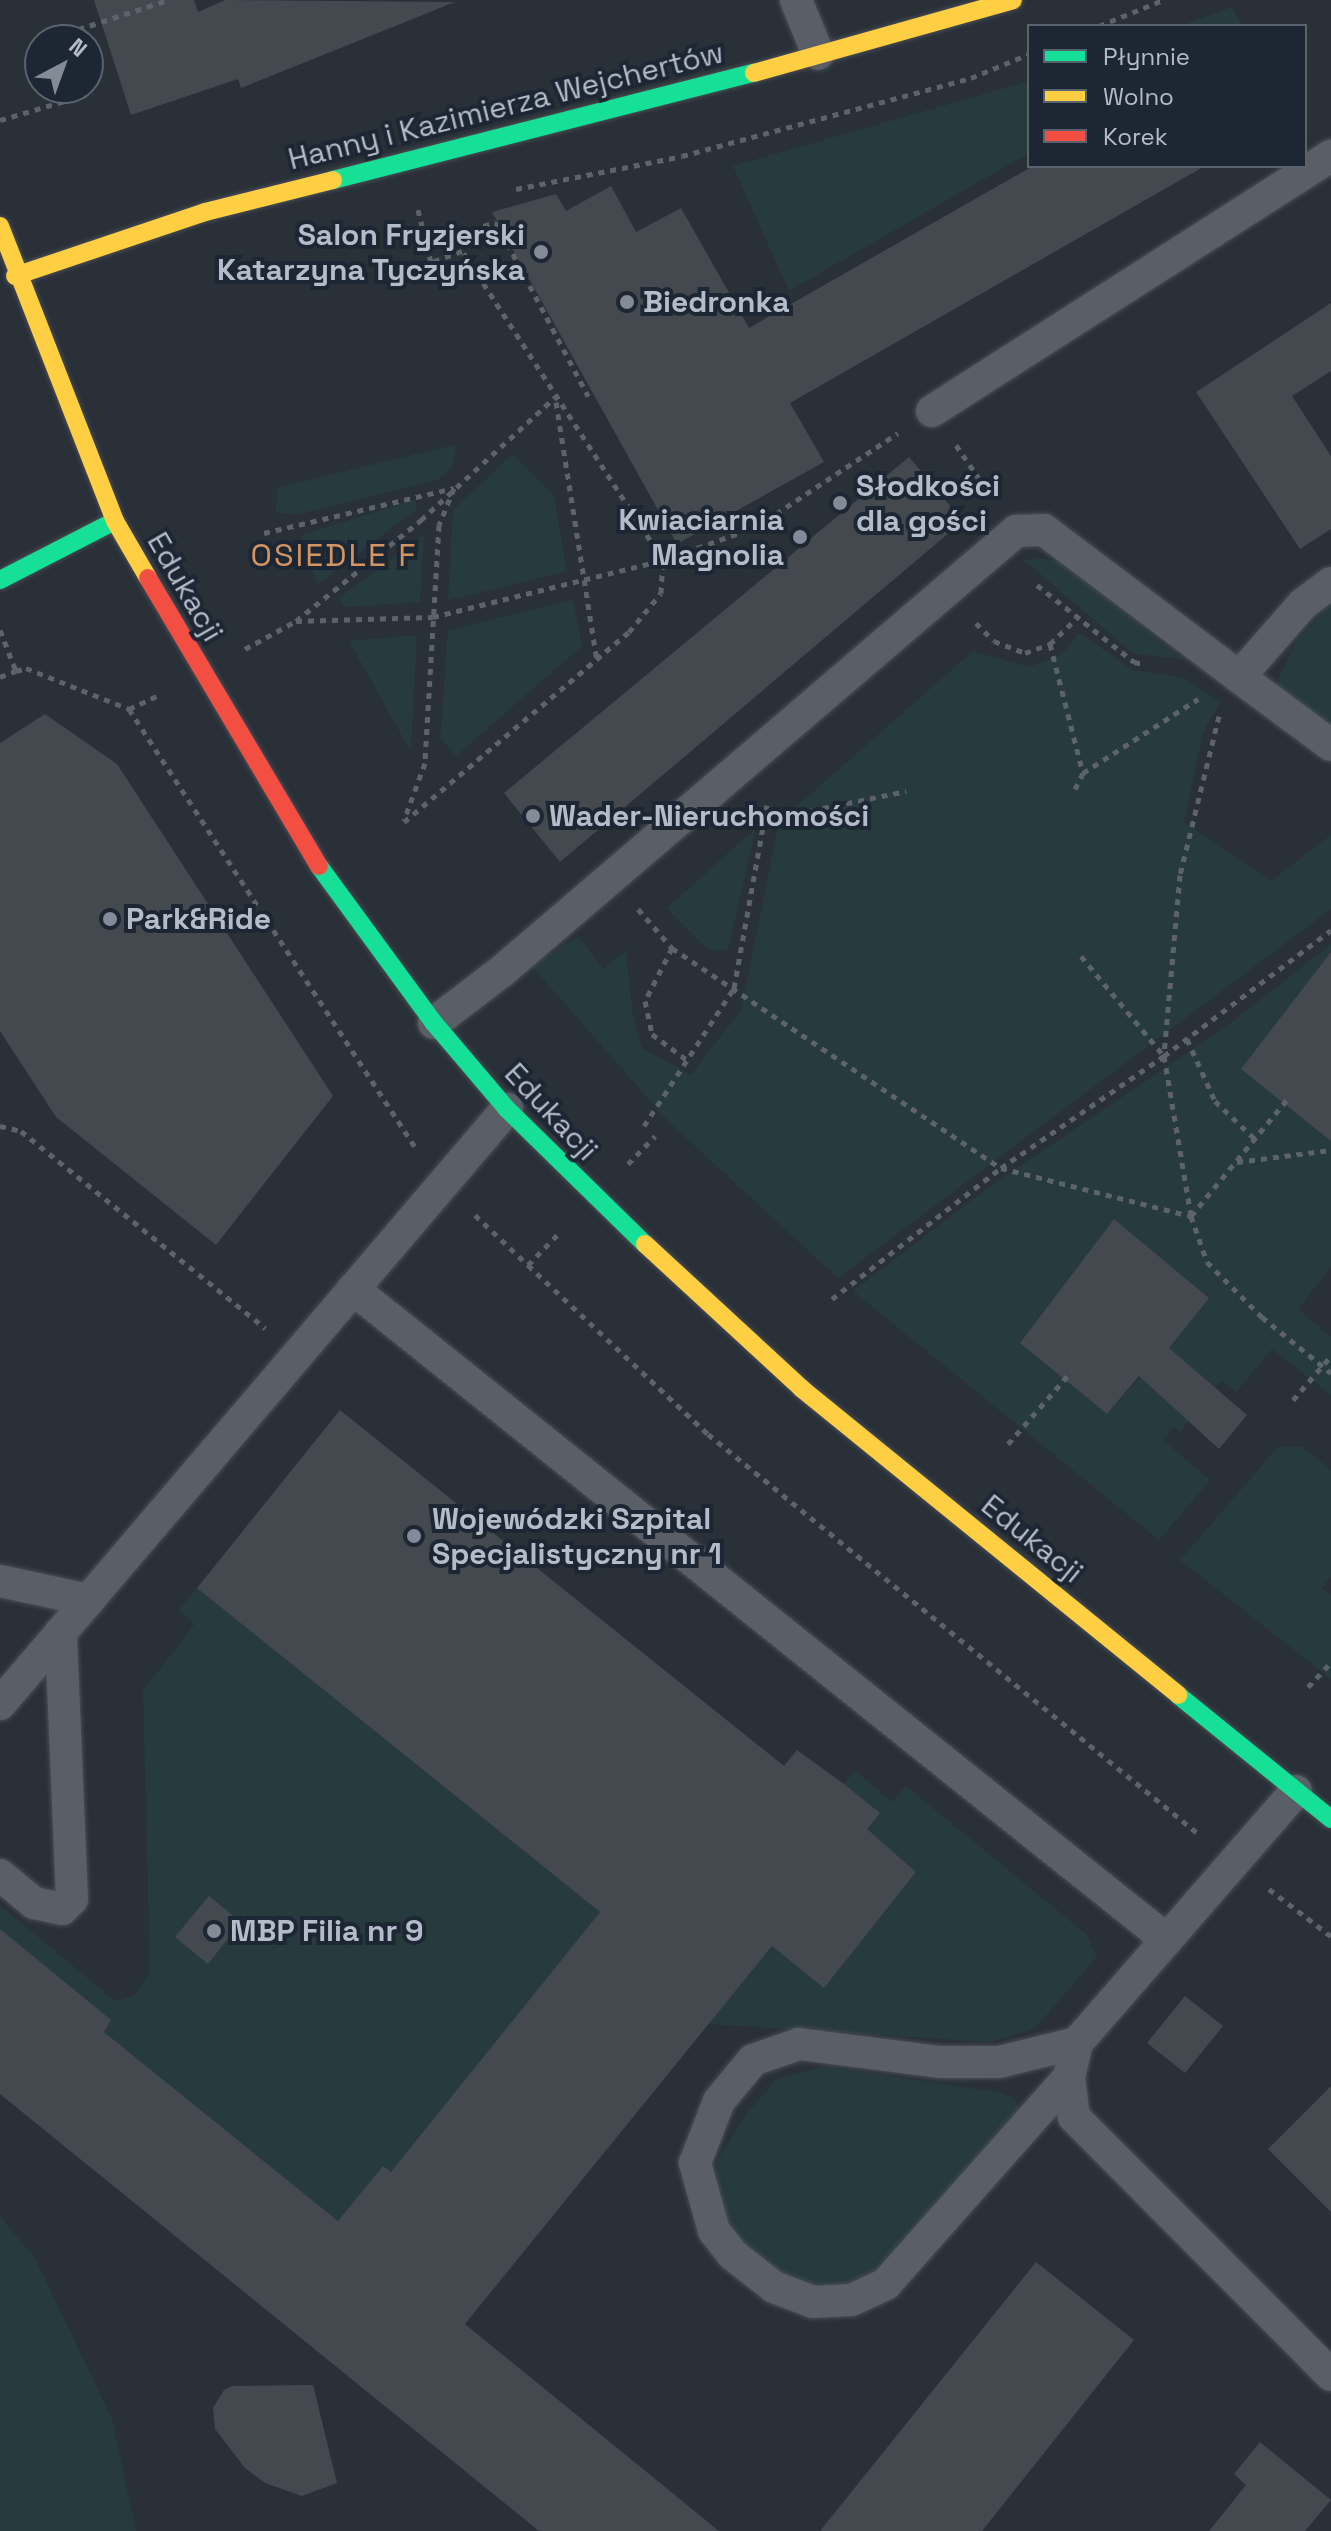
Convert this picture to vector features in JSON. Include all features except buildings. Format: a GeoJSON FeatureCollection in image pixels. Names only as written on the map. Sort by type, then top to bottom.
{"type":"FeatureCollection","features":[{"type":"Feature","properties":{"kind":"street","name":"Hanny i Kazimierza Wejchertów"},"geometry":{"type":"LineString","coordinates":[[15,276],[205,212],[818,54],[1013,0]]}},
{"type":"Feature","properties":{"kind":"street","name":"Edukacji"},"geometry":{"type":"LineString","coordinates":[[0,226],[15,276],[115,521],[301,841],[434,1023],[507,1109],[594,1198],[802,1389],[1331,1819]]}},
{"type":"Feature","properties":{"kind":"street"},"geometry":{"type":"LineString","coordinates":[[0,580],[115,521]]}},
{"type":"Feature","properties":{"kind":"lane"},"geometry":{"type":"LineString","coordinates":[[796,0],[818,54]]}},
{"type":"Feature","properties":{"kind":"lane"},"geometry":{"type":"LineString","coordinates":[[932,411],[1331,156]]}},
{"type":"Feature","properties":{"kind":"lane"},"geometry":{"type":"LineString","coordinates":[[434,1023],[502,971],[609,875],[1016,531],[1044,530],[1234,686],[1331,745]]}},
{"type":"Feature","properties":{"kind":"lane"},"geometry":{"type":"LineString","coordinates":[[1234,686],[1303,604],[1331,583]]}},
{"type":"Feature","properties":{"kind":"lane"},"geometry":{"type":"LineString","coordinates":[[0,1704],[507,1109]]}},
{"type":"Feature","properties":{"kind":"lane"},"geometry":{"type":"LineString","coordinates":[[353,1289],[1167,1940]]}},
{"type":"Feature","properties":{"kind":"lane"},"geometry":{"type":"LineString","coordinates":[[0,1581],[89,1600]]}},
{"type":"Feature","properties":{"kind":"lane"},"geometry":{"type":"LineString","coordinates":[[0,1875],[34,1903],[62,1909],[72,1899],[61,1632]]}},
{"type":"Feature","properties":{"kind":"lane"},"geometry":{"type":"LineString","coordinates":[[1296,1791],[1077,2043],[1069,2077],[1074,2117],[1331,2375]]}},
{"type":"Feature","properties":{"kind":"lane"},"geometry":{"type":"LineString","coordinates":[[1069,2077],[886,2284],[851,2300],[813,2302],[774,2287],[733,2255],[714,2231],[695,2163],[719,2101],[753,2060],[799,2044],[939,2062],[999,2062],[1077,2043]]}},
{"type":"Feature","properties":{"kind":"path"},"geometry":{"type":"LineString","coordinates":[[95,24],[168,0]]}},
{"type":"Feature","properties":{"kind":"path"},"geometry":{"type":"LineString","coordinates":[[1104,24],[1163,0]]}},
{"type":"Feature","properties":{"kind":"path"},"geometry":{"type":"LineString","coordinates":[[511,190],[682,156],[971,78],[1027,55]]}},
{"type":"Feature","properties":{"kind":"path"},"geometry":{"type":"LineString","coordinates":[[0,120],[55,104]]}},
{"type":"Feature","properties":{"kind":"path"},"geometry":{"type":"LineString","coordinates":[[433,206],[417,209],[431,262],[462,251],[663,560],[661,593],[597,662],[404,822],[425,763],[439,525],[454,488]]}},
{"type":"Feature","properties":{"kind":"path"},"geometry":{"type":"LineString","coordinates":[[426,243],[496,222],[588,396]]}},
{"type":"Feature","properties":{"kind":"path"},"geometry":{"type":"LineString","coordinates":[[410,236],[424,234]]}},
{"type":"Feature","properties":{"kind":"path"},"geometry":{"type":"LineString","coordinates":[[129,709],[296,621],[454,488],[555,397]]}},
{"type":"Feature","properties":{"kind":"path"},"geometry":{"type":"LineString","coordinates":[[555,397],[597,662]]}},
{"type":"Feature","properties":{"kind":"path"},"geometry":{"type":"LineString","coordinates":[[296,621],[433,617],[663,560],[756,527],[932,411],[1016,531]]}},
{"type":"Feature","properties":{"kind":"path"},"geometry":{"type":"LineString","coordinates":[[264,533],[454,488]]}},
{"type":"Feature","properties":{"kind":"path"},"geometry":{"type":"LineString","coordinates":[[971,618],[994,641],[1025,653],[1050,644],[1078,617]]}},
{"type":"Feature","properties":{"kind":"path"},"geometry":{"type":"LineString","coordinates":[[0,629],[16,671]]}},
{"type":"Feature","properties":{"kind":"path"},"geometry":{"type":"LineString","coordinates":[[1050,644],[1083,773]]}},
{"type":"Feature","properties":{"kind":"path"},"geometry":{"type":"LineString","coordinates":[[0,677],[26,668],[129,709],[420,1155]]}},
{"type":"Feature","properties":{"kind":"path"},"geometry":{"type":"LineString","coordinates":[[1075,789],[1083,773],[1211,691],[1234,686]]}},
{"type":"Feature","properties":{"kind":"path"},"geometry":{"type":"LineString","coordinates":[[1234,686],[1211,731],[1180,875],[1164,1056],[1191,1216],[1207,1262],[1262,1317],[1331,1373]]}},
{"type":"Feature","properties":{"kind":"path"},"geometry":{"type":"LineString","coordinates":[[644,1126],[734,988],[781,729]]}},
{"type":"Feature","properties":{"kind":"path"},"geometry":{"type":"LineString","coordinates":[[764,820],[906,791]]}},
{"type":"Feature","properties":{"kind":"path"},"geometry":{"type":"LineString","coordinates":[[609,875],[672,948],[1001,1168],[1191,1216]]}},
{"type":"Feature","properties":{"kind":"path"},"geometry":{"type":"LineString","coordinates":[[832,1299],[1001,1168],[1164,1056],[1331,930]]}},
{"type":"Feature","properties":{"kind":"path"},"geometry":{"type":"LineString","coordinates":[[672,948],[645,1001],[652,1034],[687,1060]]}},
{"type":"Feature","properties":{"kind":"path"},"geometry":{"type":"LineString","coordinates":[[1081,956],[1164,1056]]}},
{"type":"Feature","properties":{"kind":"path"},"geometry":{"type":"LineString","coordinates":[[1187,1039],[1215,1101],[1256,1140]]}},
{"type":"Feature","properties":{"kind":"path"},"geometry":{"type":"LineString","coordinates":[[1191,1216],[1290,1096]]}},
{"type":"Feature","properties":{"kind":"path"},"geometry":{"type":"LineString","coordinates":[[0,1126],[21,1131],[297,1353]]}},
{"type":"Feature","properties":{"kind":"path"},"geometry":{"type":"LineString","coordinates":[[621,1171],[655,1136]]}},
{"type":"Feature","properties":{"kind":"path"},"geometry":{"type":"LineString","coordinates":[[1236,1162],[1331,1150]]}},
{"type":"Feature","properties":{"kind":"path"},"geometry":{"type":"LineString","coordinates":[[466,1207],[708,1434],[1235,1862],[1331,1936]]}},
{"type":"Feature","properties":{"kind":"path"},"geometry":{"type":"LineString","coordinates":[[528,1265],[565,1227]]}},
{"type":"Feature","properties":{"kind":"path"},"geometry":{"type":"LineString","coordinates":[[1293,1400],[1331,1356]]}},
{"type":"Feature","properties":{"kind":"path"},"geometry":{"type":"LineString","coordinates":[[1008,1444],[1071,1372]]}},
{"type":"Feature","properties":{"kind":"path"},"geometry":{"type":"LineString","coordinates":[[1308,1687],[1331,1662]]}},
{"type":"Feature","properties":{"kind":"green space"},"geometry":{"type":"Polygon","coordinates":[[[1232,7],[1242,24],[1185,24],[1232,7]]]}},
{"type":"Feature","properties":{"kind":"green space"},"geometry":{"type":"Polygon","coordinates":[[[1027,82],[1027,154],[789,291],[733,166],[1027,82]]]}},
{"type":"Feature","properties":{"kind":"green space"},"geometry":{"type":"Polygon","coordinates":[[[457,444],[452,468],[438,480],[294,515],[276,512],[277,488],[457,444]]]}},
{"type":"Feature","properties":{"kind":"green space"},"geometry":{"type":"Polygon","coordinates":[[[513,454],[554,496],[567,571],[448,600],[453,510],[513,454]]]}},
{"type":"Feature","properties":{"kind":"green space"},"geometry":{"type":"Polygon","coordinates":[[[415,500],[417,509],[318,584],[300,542],[304,534],[415,500]]]}},
{"type":"Feature","properties":{"kind":"green space"},"geometry":{"type":"Polygon","coordinates":[[[424,534],[420,602],[345,607],[339,598],[424,534]]]}},
{"type":"Feature","properties":{"kind":"green space"},"geometry":{"type":"Polygon","coordinates":[[[1043,558],[1059,562],[1183,659],[1134,654],[1024,560],[1043,558]]]}},
{"type":"Feature","properties":{"kind":"green space"},"geometry":{"type":"Polygon","coordinates":[[[573,600],[582,646],[456,756],[440,737],[448,630],[573,600]]]}},
{"type":"Feature","properties":{"kind":"green space"},"geometry":{"type":"Polygon","coordinates":[[[1331,604],[1331,730],[1275,686],[1295,643],[1331,604]]]}},
{"type":"Feature","properties":{"kind":"green space"},"geometry":{"type":"Polygon","coordinates":[[[1079,633],[1133,670],[1184,678],[1220,702],[1203,733],[1184,822],[1271,881],[1331,835],[1331,909],[838,1278],[667,1120],[532,966],[578,936],[603,969],[626,950],[633,1016],[642,1048],[691,1075],[741,1010],[779,822],[973,651],[1029,667],[1062,654],[1079,633]]]}},
{"type":"Feature","properties":{"kind":"green space"},"geometry":{"type":"Polygon","coordinates":[[[417,635],[411,752],[349,641],[417,635]]]}},
{"type":"Feature","properties":{"kind":"green space"},"geometry":{"type":"Polygon","coordinates":[[[756,828],[728,950],[709,950],[667,908],[756,828]]]}},
{"type":"Feature","properties":{"kind":"green space"},"geometry":{"type":"Polygon","coordinates":[[[1331,944],[1331,952],[1242,1069],[1331,1138],[1331,1267],[1298,1309],[1331,1337],[1331,1395],[1272,1349],[1236,1392],[1221,1381],[1180,1432],[1174,1426],[1163,1440],[1210,1480],[1159,1540],[853,1291],[996,1182],[1223,1029],[1331,944]],[[1114,1219],[1020,1343],[1107,1414],[1209,1298],[1114,1219]]]}},
{"type":"Feature","properties":{"kind":"green space"},"geometry":{"type":"Polygon","coordinates":[[[1278,1447],[1303,1447],[1331,1470],[1331,1577],[1322,1588],[1331,1595],[1331,1679],[1180,1560],[1278,1447]]]}},
{"type":"Feature","properties":{"kind":"green space"},"geometry":{"type":"Polygon","coordinates":[[[197,1588],[600,1912],[347,2228],[104,2032],[110,2019],[0,1965],[0,1905],[115,2001],[133,1996],[150,1973],[143,1691],[194,1625],[179,1610],[197,1588]]]}},
{"type":"Feature","properties":{"kind":"green space"},"geometry":{"type":"Polygon","coordinates":[[[855,1770],[892,1802],[906,1786],[1086,1934],[1097,1957],[1034,2029],[989,2042],[708,2024],[772,1946],[824,1987],[916,1873],[867,1829],[880,1813],[844,1784],[855,1770]]]}},
{"type":"Feature","properties":{"kind":"green space"},"geometry":{"type":"Polygon","coordinates":[[[823,2066],[996,2092],[1014,2098],[1021,2113],[878,2276],[855,2289],[816,2287],[779,2271],[745,2245],[718,2213],[717,2161],[746,2114],[776,2080],[823,2066]]]}},
{"type":"Feature","properties":{"kind":"green space"},"geometry":{"type":"Polygon","coordinates":[[[0,2216],[35,2258],[112,2419],[136,2531],[0,2531],[0,2216]]]}},
{"type":"Feature","properties":{"kind":"traffic: fast"},"geometry":{"type":"LineString","coordinates":[[333,180],[754,73]]}},
{"type":"Feature","properties":{"kind":"traffic: fast"},"geometry":{"type":"LineString","coordinates":[[0,580],[115,521]]}},
{"type":"Feature","properties":{"kind":"traffic: fast"},"geometry":{"type":"LineString","coordinates":[[319,866],[434,1023],[507,1109],[645,1244]]}},
{"type":"Feature","properties":{"kind":"traffic: fast"},"geometry":{"type":"LineString","coordinates":[[1178,1695],[1331,1819]]}},
{"type":"Feature","properties":{"kind":"traffic: slow"},"geometry":{"type":"LineString","coordinates":[[754,73],[1013,0]]}},
{"type":"Feature","properties":{"kind":"traffic: slow"},"geometry":{"type":"LineString","coordinates":[[15,276],[205,212],[333,180]]}},
{"type":"Feature","properties":{"kind":"traffic: slow"},"geometry":{"type":"LineString","coordinates":[[0,226],[115,521],[148,578]]}},
{"type":"Feature","properties":{"kind":"traffic: slow"},"geometry":{"type":"LineString","coordinates":[[645,1244],[802,1389],[1178,1695]]}},
{"type":"Feature","properties":{"kind":"traffic: jam"},"geometry":{"type":"LineString","coordinates":[[148,578],[319,866]]}},
{"type":"Feature","properties":{"kind":"place","name":"Salon Fryzjerski Katarzyna Tyczyńska"},"geometry":{"type":"Point","coordinates":[541,252]}},
{"type":"Feature","properties":{"kind":"place","name":"Biedronka"},"geometry":{"type":"Point","coordinates":[627,302]}},
{"type":"Feature","properties":{"kind":"place","name":"Słodkości dla gości"},"geometry":{"type":"Point","coordinates":[840,503]}},
{"type":"Feature","properties":{"kind":"place","name":"Kwiaciarnia Magnolia"},"geometry":{"type":"Point","coordinates":[800,537]}},
{"type":"Feature","properties":{"kind":"place","name":"Wader-Nieruchomości"},"geometry":{"type":"Point","coordinates":[533,816]}},
{"type":"Feature","properties":{"kind":"place","name":"Park&Ride"},"geometry":{"type":"Point","coordinates":[110,919]}},
{"type":"Feature","properties":{"kind":"place","name":"Wojewódzki Szpital Specjalistyczny nr 1"},"geometry":{"type":"Point","coordinates":[414,1536]}},
{"type":"Feature","properties":{"kind":"place","name":"MBP Filia nr 9"},"geometry":{"type":"Point","coordinates":[214,1931]}},
{"type":"Feature","properties":{"kind":"district","name":"OSIEDLE F"},"geometry":{"type":"Point","coordinates":[334,555]}}]}
